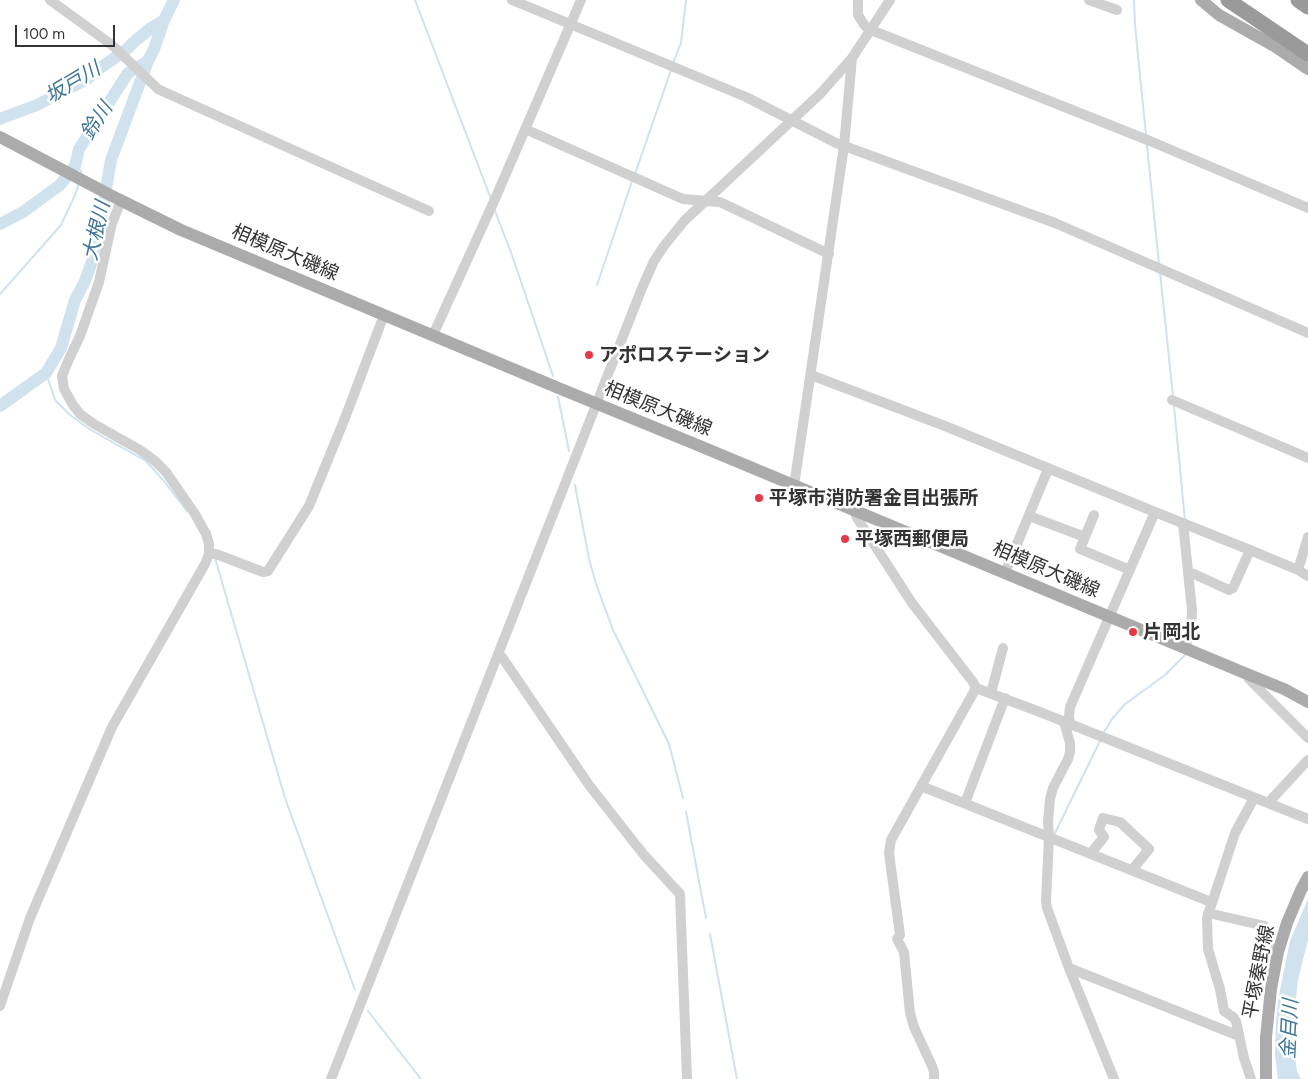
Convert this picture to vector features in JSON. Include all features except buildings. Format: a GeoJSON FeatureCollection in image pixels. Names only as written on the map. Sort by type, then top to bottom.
{"type":"FeatureCollection","features":[{"type":"Feature","properties":{"kind":"highway"},"geometry":{"type":"LineString","coordinates":[[1228,0],[1308,54]]}},
{"type":"Feature","properties":{"kind":"highway"},"geometry":{"type":"LineString","coordinates":[[1240,0],[1308,43]]}},
{"type":"Feature","properties":{"kind":"highway"},"geometry":{"type":"LineString","coordinates":[[1298,0],[1308,7]]}},
{"type":"Feature","properties":{"kind":"main road"},"geometry":{"type":"LineString","coordinates":[[1200,0],[1219,15],[1276,47],[1308,69]]}},
{"type":"Feature","properties":{"kind":"main road","name":"相模原大磯線"},"geometry":{"type":"LineString","coordinates":[[0,137],[181,230],[1284,689],[1308,702]]}},
{"type":"Feature","properties":{"kind":"main road","name":"平塚秦野線"},"geometry":{"type":"LineString","coordinates":[[1266,1079],[1266,1037],[1271,989],[1278,952],[1287,923],[1308,877]]}},
{"type":"Feature","properties":{"kind":"street"},"geometry":{"type":"LineString","coordinates":[[50,0],[110,44],[158,89],[429,211]]}},
{"type":"Feature","properties":{"kind":"street"},"geometry":{"type":"LineString","coordinates":[[512,0],[746,97],[844,146],[1055,223],[1308,333]]}},
{"type":"Feature","properties":{"kind":"street"},"geometry":{"type":"LineString","coordinates":[[433,336],[581,0]]}},
{"type":"Feature","properties":{"kind":"street"},"geometry":{"type":"LineString","coordinates":[[858,0],[858,15],[865,26],[871,30],[1150,141],[1308,208]]}},
{"type":"Feature","properties":{"kind":"street"},"geometry":{"type":"LineString","coordinates":[[331,1079],[654,261],[684,222],[821,93],[852,58],[890,0]]}},
{"type":"Feature","properties":{"kind":"street"},"geometry":{"type":"LineString","coordinates":[[1089,0],[1117,10]]}},
{"type":"Feature","properties":{"kind":"street"},"geometry":{"type":"LineString","coordinates":[[794,486],[844,146],[852,58]]}},
{"type":"Feature","properties":{"kind":"street"},"geometry":{"type":"LineString","coordinates":[[525,129],[683,198],[720,202],[829,254]]}},
{"type":"Feature","properties":{"kind":"street"},"geometry":{"type":"LineString","coordinates":[[0,1006],[30,918],[112,727],[206,564],[209,554],[206,534],[195,514],[166,472],[140,450],[80,414],[73,406],[64,389],[62,376],[94,299],[112,223],[120,200]]}},
{"type":"Feature","properties":{"kind":"street"},"geometry":{"type":"LineString","coordinates":[[209,554],[216,554],[263,572],[268,571],[309,506],[384,315]]}},
{"type":"Feature","properties":{"kind":"street"},"geometry":{"type":"LineString","coordinates":[[811,375],[945,426],[1250,550],[1308,576]]}},
{"type":"Feature","properties":{"kind":"street"},"geometry":{"type":"LineString","coordinates":[[1174,400],[1308,458]]}},
{"type":"Feature","properties":{"kind":"street"},"geometry":{"type":"LineString","coordinates":[[1005,573],[1048,469]]}},
{"type":"Feature","properties":{"kind":"street"},"geometry":{"type":"LineString","coordinates":[[857,512],[858,521],[912,603],[976,688],[1308,819]]}},
{"type":"Feature","properties":{"kind":"street"},"geometry":{"type":"LineString","coordinates":[[1114,1079],[1047,908],[1050,837],[1048,822],[1050,799],[1070,752],[1067,723],[1070,707],[1155,512]]}},
{"type":"Feature","properties":{"kind":"street"},"geometry":{"type":"LineString","coordinates":[[1094,515],[1080,548],[1130,570]]}},
{"type":"Feature","properties":{"kind":"street"},"geometry":{"type":"LineString","coordinates":[[1029,516],[1085,537]]}},
{"type":"Feature","properties":{"kind":"street"},"geometry":{"type":"LineString","coordinates":[[1184,648],[1191,629],[1192,610],[1191,574],[1186,524]]}},
{"type":"Feature","properties":{"kind":"street"},"geometry":{"type":"LineString","coordinates":[[1298,570],[1308,537]]}},
{"type":"Feature","properties":{"kind":"street"},"geometry":{"type":"LineString","coordinates":[[1191,574],[1229,590],[1233,588],[1250,550]]}},
{"type":"Feature","properties":{"kind":"street"},"geometry":{"type":"LineString","coordinates":[[991,693],[1003,648]]}},
{"type":"Feature","properties":{"kind":"street"},"geometry":{"type":"LineString","coordinates":[[498,655],[502,657],[590,785],[644,855],[680,894],[687,1079]]}},
{"type":"Feature","properties":{"kind":"street"},"geometry":{"type":"LineString","coordinates":[[1246,674],[1308,738]]}},
{"type":"Feature","properties":{"kind":"street"},"geometry":{"type":"LineString","coordinates":[[934,1079],[932,1066],[914,1027],[910,1013],[904,952],[898,939],[900,935],[889,853],[891,840],[976,688]]}},
{"type":"Feature","properties":{"kind":"street"},"geometry":{"type":"LineString","coordinates":[[965,803],[1004,698]]}},
{"type":"Feature","properties":{"kind":"street"},"geometry":{"type":"LineString","coordinates":[[1268,804],[1308,760]]}},
{"type":"Feature","properties":{"kind":"street"},"geometry":{"type":"LineString","coordinates":[[921,786],[1212,902]]}},
{"type":"Feature","properties":{"kind":"street"},"geometry":{"type":"LineString","coordinates":[[1251,1079],[1244,1058],[1236,1021],[1224,1011],[1220,989],[1208,949],[1206,918],[1235,832],[1254,798]]}},
{"type":"Feature","properties":{"kind":"street"},"geometry":{"type":"LineString","coordinates":[[1092,853],[1104,837],[1100,830],[1103,818],[1120,822],[1149,849],[1132,870]]}},
{"type":"Feature","properties":{"kind":"street"},"geometry":{"type":"LineString","coordinates":[[1208,913],[1266,926],[1271,950],[1278,952]]}},
{"type":"Feature","properties":{"kind":"street"},"geometry":{"type":"LineString","coordinates":[[1069,968],[1239,1036]]}},
{"type":"Feature","properties":{"kind":"water","name":"金目川"},"geometry":{"type":"Polygon","coordinates":[[[1308,899],[1308,940],[1298,980],[1292,1034],[1297,1071],[1301,1079],[1278,1079],[1275,1055],[1279,995],[1290,941],[1308,899]]]}},
{"type":"Feature","properties":{"kind":"waterway","name":"大根川"},"geometry":{"type":"LineString","coordinates":[[0,406],[46,373],[61,348],[75,300],[85,281],[95,253],[111,160],[164,20],[174,0]]}},
{"type":"Feature","properties":{"kind":"waterway"},"geometry":{"type":"LineString","coordinates":[[415,0],[491,199]]}},
{"type":"Feature","properties":{"kind":"waterway"},"geometry":{"type":"LineString","coordinates":[[673,63],[681,43],[686,0]]}},
{"type":"Feature","properties":{"kind":"waterway"},"geometry":{"type":"LineString","coordinates":[[1134,0],[1146,135]]}},
{"type":"Feature","properties":{"kind":"waterway","name":"坂戸川"},"geometry":{"type":"LineString","coordinates":[[0,119],[37,105],[87,79],[151,28],[164,20]]}},
{"type":"Feature","properties":{"kind":"waterway","name":"鈴川"},"geometry":{"type":"LineString","coordinates":[[0,224],[23,212],[60,185],[75,166],[79,149],[128,73],[146,62]]}},
{"type":"Feature","properties":{"kind":"waterway"},"geometry":{"type":"LineString","coordinates":[[635,174],[671,70]]}},
{"type":"Feature","properties":{"kind":"waterway"},"geometry":{"type":"LineString","coordinates":[[1147,145],[1159,264]]}},
{"type":"Feature","properties":{"kind":"waterway"},"geometry":{"type":"LineString","coordinates":[[75,166],[81,171],[81,174]]}},
{"type":"Feature","properties":{"kind":"waterway"},"geometry":{"type":"LineString","coordinates":[[597,285],[632,181]]}},
{"type":"Feature","properties":{"kind":"waterway"},"geometry":{"type":"LineString","coordinates":[[0,294],[61,225],[79,183]]}},
{"type":"Feature","properties":{"kind":"waterway"},"geometry":{"type":"LineString","coordinates":[[494,208],[553,376]]}},
{"type":"Feature","properties":{"kind":"waterway"},"geometry":{"type":"LineString","coordinates":[[1160,272],[1173,396]]}},
{"type":"Feature","properties":{"kind":"waterway"},"geometry":{"type":"LineString","coordinates":[[46,373],[55,400],[70,415],[91,430],[146,461],[187,511]]}},
{"type":"Feature","properties":{"kind":"waterway"},"geometry":{"type":"LineString","coordinates":[[558,397],[569,451]]}},
{"type":"Feature","properties":{"kind":"waterway"},"geometry":{"type":"LineString","coordinates":[[1174,406],[1185,521]]}},
{"type":"Feature","properties":{"kind":"waterway"},"geometry":{"type":"LineString","coordinates":[[575,485],[589,559],[596,584],[613,630],[669,744],[683,798]]}},
{"type":"Feature","properties":{"kind":"waterway"},"geometry":{"type":"LineString","coordinates":[[215,558],[285,798],[355,990]]}},
{"type":"Feature","properties":{"kind":"waterway"},"geometry":{"type":"LineString","coordinates":[[1103,734],[1112,719],[1124,705],[1165,675],[1185,655]]}},
{"type":"Feature","properties":{"kind":"waterway"},"geometry":{"type":"LineString","coordinates":[[1055,833],[1100,741]]}},
{"type":"Feature","properties":{"kind":"waterway"},"geometry":{"type":"LineString","coordinates":[[686,812],[706,918]]}},
{"type":"Feature","properties":{"kind":"waterway"},"geometry":{"type":"LineString","coordinates":[[710,934],[737,1079]]}},
{"type":"Feature","properties":{"kind":"waterway"},"geometry":{"type":"LineString","coordinates":[[368,1011],[421,1079]]}},
{"type":"Feature","properties":{"kind":"place","name":"アポロステーション"},"geometry":{"type":"Point","coordinates":[589,355]}},
{"type":"Feature","properties":{"kind":"place","name":"平塚市消防署金目出張所"},"geometry":{"type":"Point","coordinates":[759,498]}},
{"type":"Feature","properties":{"kind":"place","name":"平塚西郵便局"},"geometry":{"type":"Point","coordinates":[845,539]}},
{"type":"Feature","properties":{"kind":"place","name":"片岡北"},"geometry":{"type":"Point","coordinates":[1133,632]}}]}
